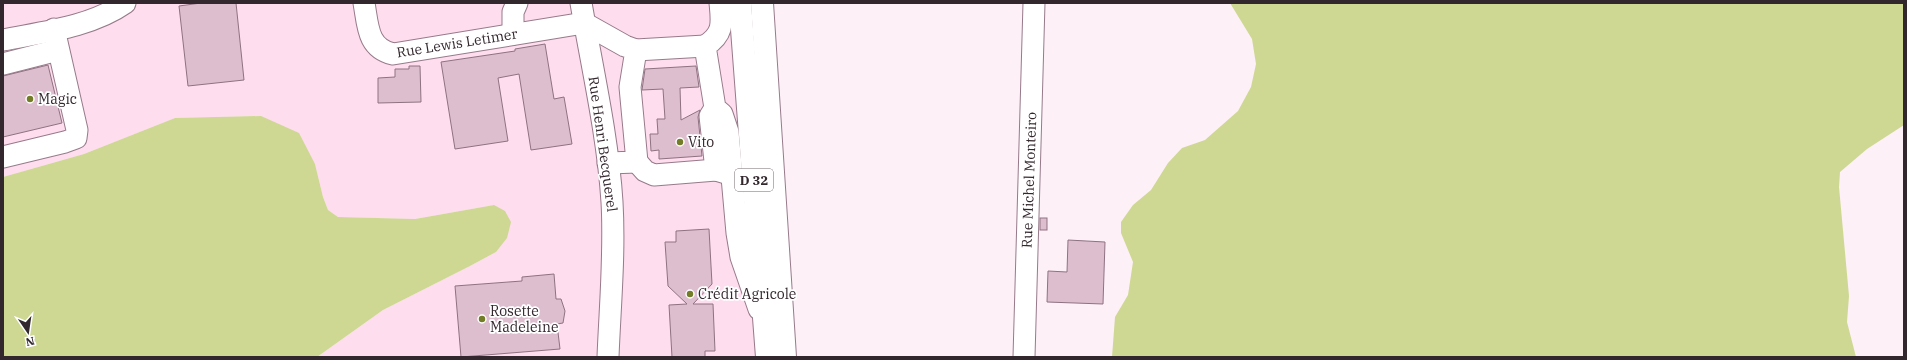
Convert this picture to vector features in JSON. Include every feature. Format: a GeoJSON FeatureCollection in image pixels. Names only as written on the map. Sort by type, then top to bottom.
{"type":"FeatureCollection","features":[{"type":"Feature","properties":{"kind":"main road","name":"D 32"},"geometry":{"type":"LineString","coordinates":[[740,3],[767,357]]}},
{"type":"Feature","properties":{"kind":"main road","name":"D 32"},"geometry":{"type":"LineString","coordinates":[[762,3],[785,357]]}},
{"type":"Feature","properties":{"kind":"street"},"geometry":{"type":"LineString","coordinates":[[3,40],[54,29],[112,12],[125,3]]}},
{"type":"Feature","properties":{"kind":"street","name":"Rue Lewis Letimer"},"geometry":{"type":"LineString","coordinates":[[364,3],[370,38],[384,52],[393,54],[514,34],[583,13]]}},
{"type":"Feature","properties":{"kind":"street"},"geometry":{"type":"LineString","coordinates":[[514,34],[513,12],[517,3]]}},
{"type":"Feature","properties":{"kind":"street"},"geometry":{"type":"LineString","coordinates":[[583,13],[625,46],[636,50],[705,46],[714,40],[720,32],[720,3]]}},
{"type":"Feature","properties":{"kind":"street","name":"Rue Michel Monteiro"},"geometry":{"type":"LineString","coordinates":[[1024,357],[1034,3]]}},
{"type":"Feature","properties":{"kind":"street","name":"Rue Henri Becquerel"},"geometry":{"type":"LineString","coordinates":[[583,13],[608,163],[613,221],[608,357]]}},
{"type":"Feature","properties":{"kind":"street"},"geometry":{"type":"LineString","coordinates":[[3,157],[76,138],[77,130],[54,29]]}},
{"type":"Feature","properties":{"kind":"street"},"geometry":{"type":"LineString","coordinates":[[705,46],[715,108],[722,114],[728,132],[724,173],[741,257],[764,323]]}},
{"type":"Feature","properties":{"kind":"street"},"geometry":{"type":"LineString","coordinates":[[3,64],[58,50]]}},
{"type":"Feature","properties":{"kind":"street"},"geometry":{"type":"LineString","coordinates":[[636,50],[630,87],[637,162],[645,171],[654,175],[724,173]]}},
{"type":"Feature","properties":{"kind":"street"},"geometry":{"type":"LineString","coordinates":[[608,163],[637,162]]}},
{"type":"Feature","properties":{"kind":"shaded area"},"geometry":{"type":"Polygon","coordinates":[[[3,3],[772,3],[793,357],[317,357],[383,310],[496,252],[494,205],[415,219],[338,217],[328,210],[323,197],[315,164],[261,116],[175,118],[84,154],[3,177],[3,3]]]}},
{"type":"Feature","properties":{"kind":"green space"},"geometry":{"type":"Polygon","coordinates":[[[1230,3],[1904,3],[1904,125],[1867,149],[1840,172],[1839,187],[1849,296],[1847,322],[1856,357],[1112,357],[1115,317],[1128,295],[1133,262],[1121,233],[1121,222],[1133,205],[1151,190],[1168,163],[1182,148],[1205,140],[1238,111],[1251,87],[1256,64],[1252,39],[1230,3]]]}},
{"type":"Feature","properties":{"kind":"green space"},"geometry":{"type":"Polygon","coordinates":[[[261,116],[299,133],[315,164],[323,197],[328,210],[338,217],[415,219],[494,205],[505,211],[511,222],[507,238],[496,252],[383,310],[317,357],[3,357],[3,177],[84,154],[175,118],[261,116]]]}},
{"type":"Feature","properties":{"kind":"building"},"geometry":{"type":"Polygon","coordinates":[[[201,3],[236,3],[244,80],[188,86],[179,6],[201,3]]]}},
{"type":"Feature","properties":{"kind":"building"},"geometry":{"type":"Polygon","coordinates":[[[545,44],[554,99],[564,97],[572,144],[531,150],[519,74],[498,78],[508,141],[455,149],[441,62],[515,51],[515,49],[545,44]]]}},
{"type":"Feature","properties":{"kind":"building","name":"Magic"},"geometry":{"type":"Polygon","coordinates":[[[48,65],[62,123],[3,137],[3,76],[48,65]]]}},
{"type":"Feature","properties":{"kind":"building"},"geometry":{"type":"Polygon","coordinates":[[[409,66],[420,66],[421,102],[378,103],[378,78],[395,77],[395,69],[409,69],[409,66]]]}},
{"type":"Feature","properties":{"kind":"building"},"geometry":{"type":"Polygon","coordinates":[[[696,66],[699,87],[680,88],[681,120],[700,110],[698,117],[702,156],[659,159],[659,150],[651,151],[650,134],[658,134],[657,119],[665,119],[663,89],[642,90],[645,69],[696,66]]]}},
{"type":"Feature","properties":{"kind":"building"},"geometry":{"type":"Polygon","coordinates":[[[1040,218],[1047,218],[1047,230],[1040,230],[1040,218]]]}},
{"type":"Feature","properties":{"kind":"building","name":"Crédit Agricole"},"geometry":{"type":"Polygon","coordinates":[[[709,229],[712,284],[693,304],[713,304],[715,351],[705,351],[705,357],[672,357],[669,305],[687,304],[668,286],[665,242],[676,242],[676,231],[709,229]]]}},
{"type":"Feature","properties":{"kind":"building"},"geometry":{"type":"Polygon","coordinates":[[[1068,240],[1105,242],[1103,304],[1047,302],[1048,271],[1067,272],[1068,240]]]}},
{"type":"Feature","properties":{"kind":"building"},"geometry":{"type":"Polygon","coordinates":[[[554,274],[556,299],[561,299],[565,311],[563,323],[557,324],[560,349],[461,357],[455,286],[522,281],[522,277],[554,274]]]}},
{"type":"Feature","properties":{"kind":"place","name":"Magic"},"geometry":{"type":"Point","coordinates":[30,99]}},
{"type":"Feature","properties":{"kind":"place","name":"Vito"},"geometry":{"type":"Point","coordinates":[680,142]}},
{"type":"Feature","properties":{"kind":"place","name":"Crédit Agricole"},"geometry":{"type":"Point","coordinates":[690,294]}},
{"type":"Feature","properties":{"kind":"place","name":"Rosette Madeleine"},"geometry":{"type":"Point","coordinates":[482,319]}}]}
